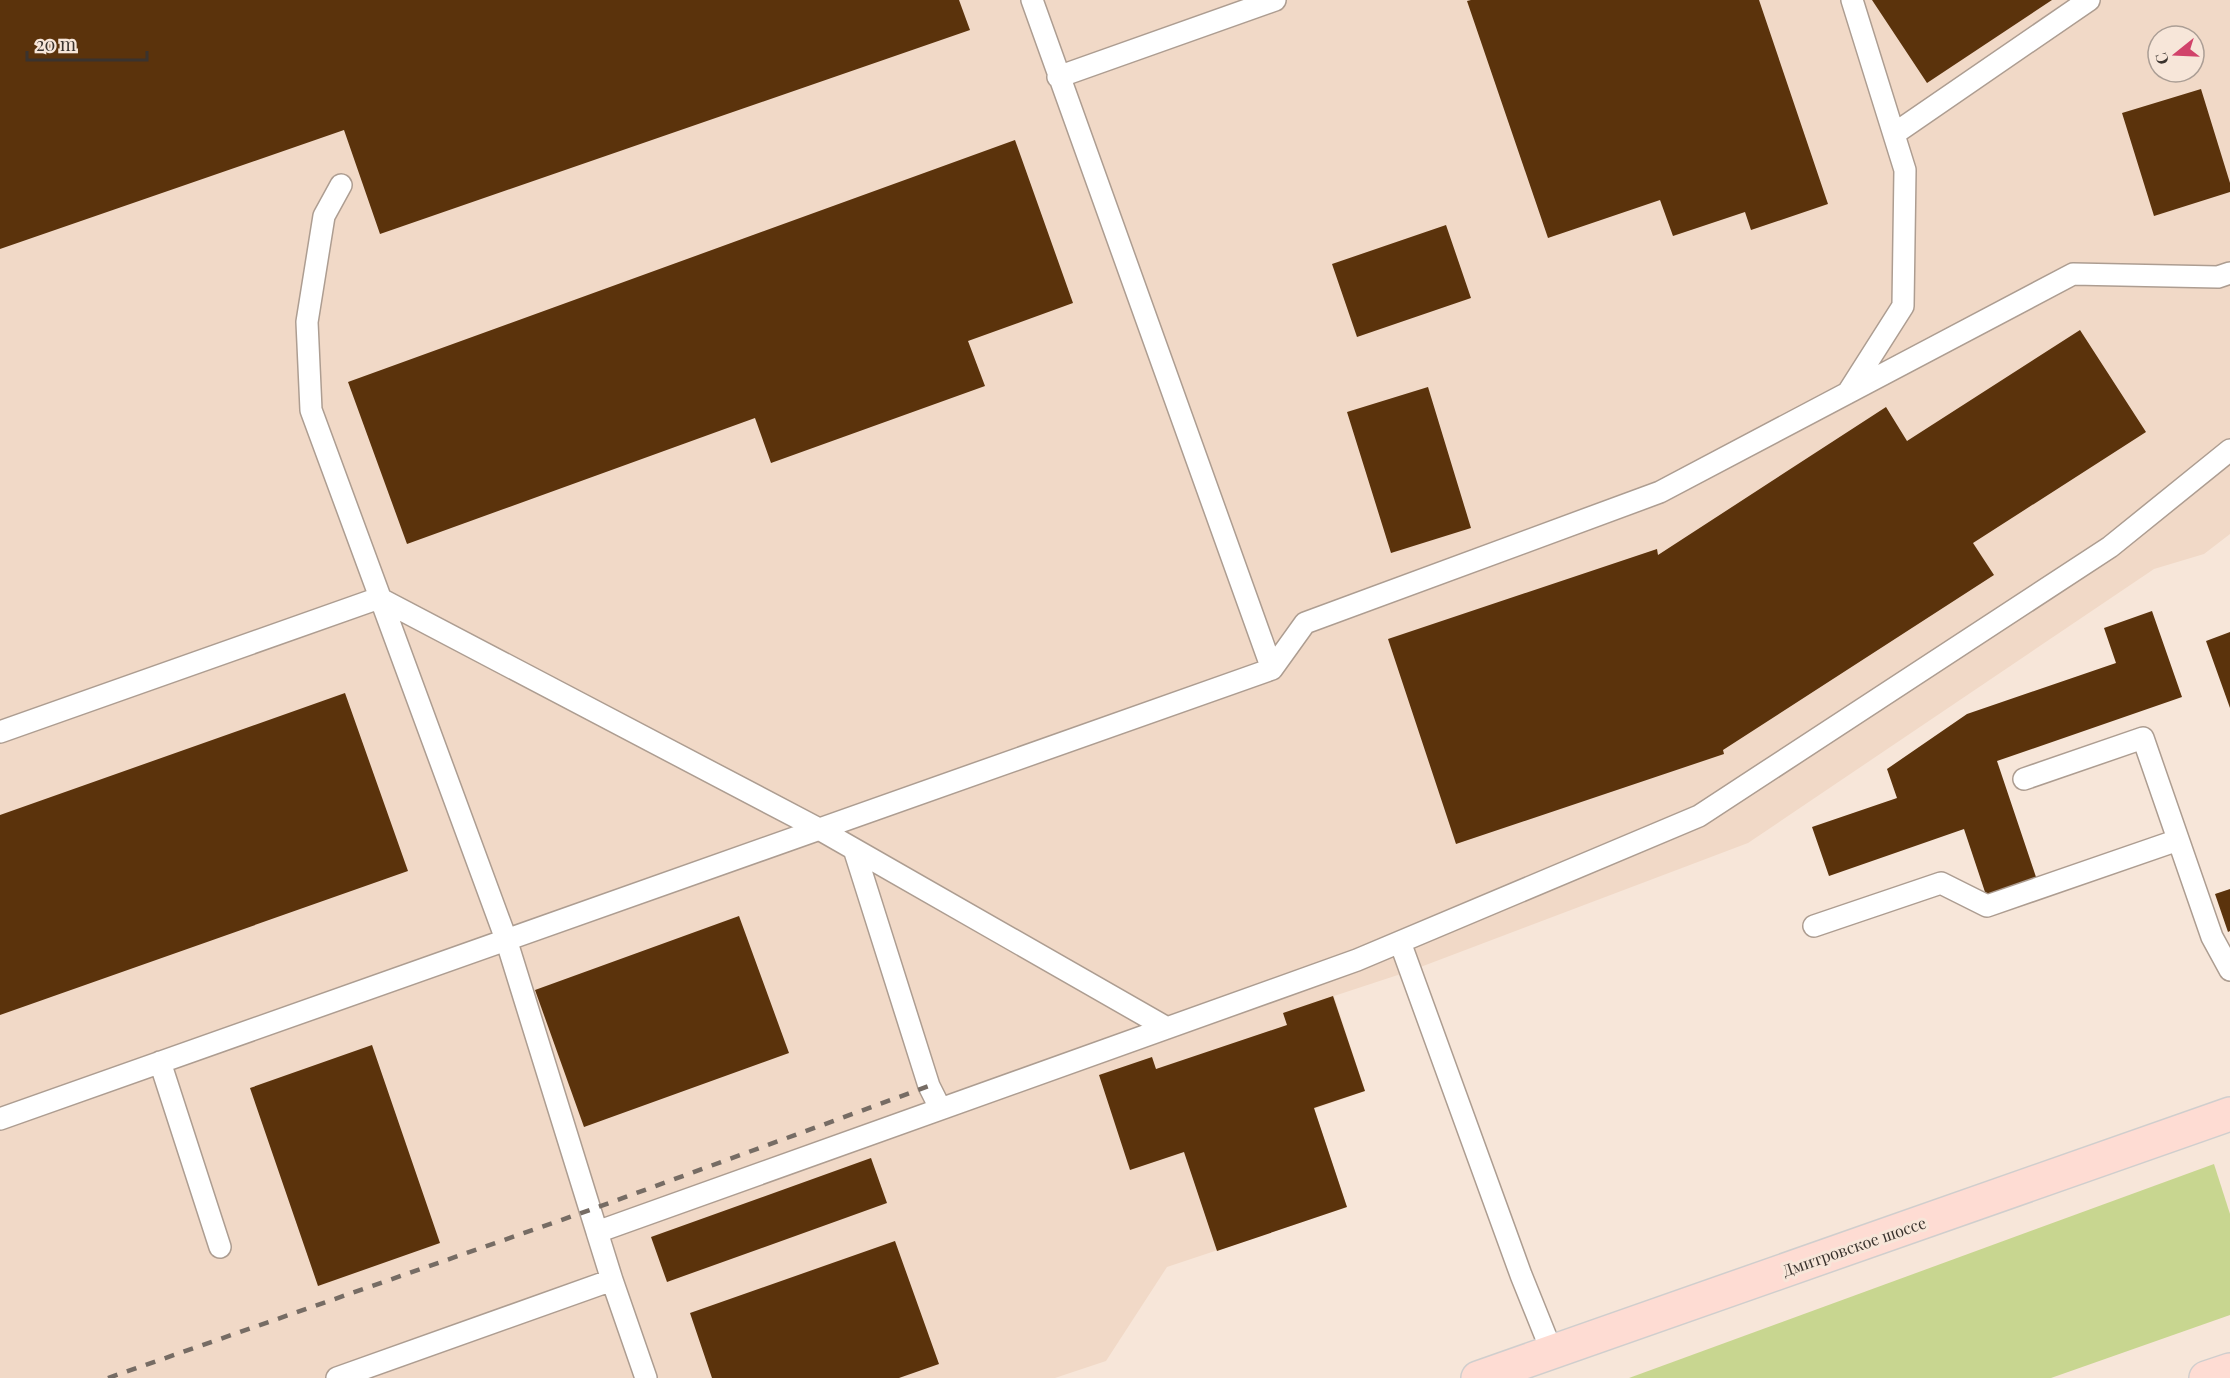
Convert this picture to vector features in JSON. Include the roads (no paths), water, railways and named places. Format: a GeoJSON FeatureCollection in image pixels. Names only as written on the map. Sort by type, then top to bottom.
{"type":"FeatureCollection","features":[{"type":"Feature","properties":{"kind":"main road","name":"Дмитровское шоссе"},"geometry":{"type":"LineString","coordinates":[[1478,1378],[2230,1114]]}},
{"type":"Feature","properties":{"kind":"main road"},"geometry":{"type":"LineString","coordinates":[[2206,1378],[2230,1370]]}},
{"type":"Feature","properties":{"kind":"lane"},"geometry":{"type":"LineString","coordinates":[[1032,0],[1272,669]]}},
{"type":"Feature","properties":{"kind":"lane"},"geometry":{"type":"LineString","coordinates":[[1848,391],[1903,306],[1905,170],[1852,0]]}},
{"type":"Feature","properties":{"kind":"lane"},"geometry":{"type":"LineString","coordinates":[[1894,134],[2089,0]]}},
{"type":"Feature","properties":{"kind":"lane"},"geometry":{"type":"LineString","coordinates":[[1058,76],[1262,2]]}},
{"type":"Feature","properties":{"kind":"lane"},"geometry":{"type":"LineString","coordinates":[[341,185],[324,216],[306,322],[311,410],[506,939],[612,1280],[646,1378]]}},
{"type":"Feature","properties":{"kind":"lane"},"geometry":{"type":"LineString","coordinates":[[0,1119],[1272,669],[1305,622],[1660,492],[2073,274],[2218,277],[2230,273]]}},
{"type":"Feature","properties":{"kind":"lane"},"geometry":{"type":"LineString","coordinates":[[597,1232],[1357,960],[1699,816],[2110,547],[2230,450]]}},
{"type":"Feature","properties":{"kind":"lane"},"geometry":{"type":"LineString","coordinates":[[0,732],[379,598],[819,829],[1167,1028]]}},
{"type":"Feature","properties":{"kind":"lane"},"geometry":{"type":"LineString","coordinates":[[2024,779],[2143,738],[2212,937],[2229,963]]}},
{"type":"Feature","properties":{"kind":"lane"},"geometry":{"type":"LineString","coordinates":[[1814,926],[1941,883],[1987,906],[2178,840]]}},
{"type":"Feature","properties":{"kind":"lane"},"geometry":{"type":"LineString","coordinates":[[854,849],[929,1086],[939,1108]]}},
{"type":"Feature","properties":{"kind":"lane"},"geometry":{"type":"LineString","coordinates":[[1400,942],[1517,1265],[1552,1352]]}},
{"type":"Feature","properties":{"kind":"lane"},"geometry":{"type":"LineString","coordinates":[[160,1062],[220,1247]]}},
{"type":"Feature","properties":{"kind":"lane"},"geometry":{"type":"LineString","coordinates":[[337,1378],[612,1280]]}},
{"type":"Feature","properties":{"kind":"railway"},"geometry":{"type":"LineString","coordinates":[[108,1378],[590,1210],[929,1086]]}}]}
